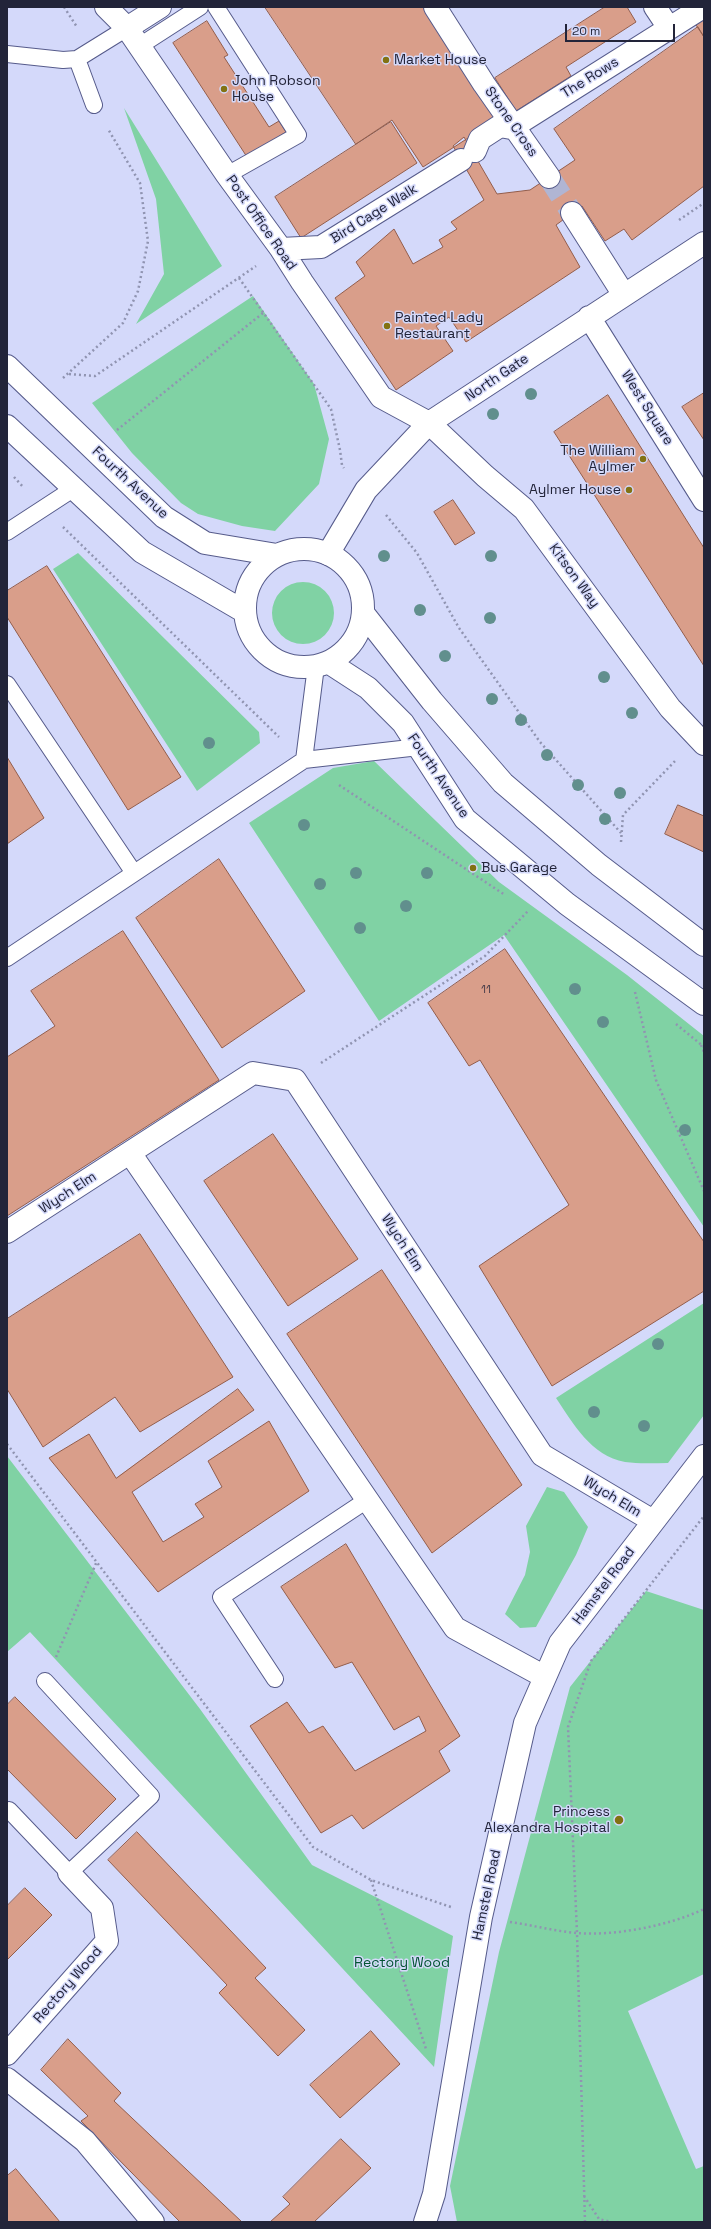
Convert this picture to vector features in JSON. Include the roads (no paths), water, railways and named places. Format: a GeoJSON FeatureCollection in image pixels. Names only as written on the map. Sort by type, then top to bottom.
{"type":"FeatureCollection","features":[{"type":"Feature","properties":{"kind":"street","name":"Post Office Road"},"geometry":{"type":"LineString","coordinates":[[106,7],[127,28],[138,47],[227,175],[281,249],[381,397],[429,422]]}},
{"type":"Feature","properties":{"kind":"street"},"geometry":{"type":"LineString","coordinates":[[127,28],[160,7]]}},
{"type":"Feature","properties":{"kind":"street","name":"Stone Cross"},"geometry":{"type":"LineString","coordinates":[[435,7],[512,127],[549,177]]}},
{"type":"Feature","properties":{"kind":"street"},"geometry":{"type":"LineString","coordinates":[[655,7],[669,28]]}},
{"type":"Feature","properties":{"kind":"street","name":"The Rows"},"geometry":{"type":"LineString","coordinates":[[512,127],[702,7]]}},
{"type":"Feature","properties":{"kind":"street"},"geometry":{"type":"LineString","coordinates":[[492,140],[475,151],[480,139],[500,126],[512,127]]}},
{"type":"Feature","properties":{"kind":"street","name":"Bird Cage Walk"},"geometry":{"type":"LineString","coordinates":[[281,249],[321,247],[461,160]]}},
{"type":"Feature","properties":{"kind":"street"},"geometry":{"type":"LineString","coordinates":[[572,213],[624,295]]}},
{"type":"Feature","properties":{"kind":"street","name":"North Gate"},"geometry":{"type":"LineString","coordinates":[[328,554],[366,490],[429,422],[704,242]]}},
{"type":"Feature","properties":{"kind":"street","name":"West Square"},"geometry":{"type":"LineString","coordinates":[[589,317],[704,500]]}},
{"type":"Feature","properties":{"kind":"street","name":"Fourth Avenue"},"geometry":{"type":"LineString","coordinates":[[7,366],[164,517],[205,543],[276,556]]}},
{"type":"Feature","properties":{"kind":"street","name":"Kitson Way"},"geometry":{"type":"LineString","coordinates":[[429,422],[484,476],[524,509],[670,708],[701,740]]}},
{"type":"Feature","properties":{"kind":"street"},"geometry":{"type":"LineString","coordinates":[[7,426],[142,552],[245,612]]}},
{"type":"Feature","properties":{"kind":"street"},"geometry":{"type":"LineString","coordinates":[[311,549],[328,554],[343,563],[355,578],[362,594],[363,613],[360,628],[352,642],[341,654],[322,664],[296,667],[276,661],[261,648],[250,632],[245,612],[246,595],[252,579],[263,566],[276,556],[293,550],[311,549]]}},
{"type":"Feature","properties":{"kind":"street"},"geometry":{"type":"LineString","coordinates":[[363,613],[432,701],[503,784],[611,874],[704,945]]}},
{"type":"Feature","properties":{"kind":"street","name":"Fourth Avenue"},"geometry":{"type":"LineString","coordinates":[[322,664],[368,688],[402,722],[465,819],[567,904],[704,1004]]}},
{"type":"Feature","properties":{"kind":"street","name":"Wych Elm"},"geometry":{"type":"LineString","coordinates":[[7,1232],[253,1073],[295,1080],[542,1455],[653,1521]]}},
{"type":"Feature","properties":{"kind":"street"},"geometry":{"type":"LineString","coordinates":[[130,1153],[454,1628],[545,1677]]}},
{"type":"Feature","properties":{"kind":"street","name":"Hamstel Road"},"geometry":{"type":"LineString","coordinates":[[425,2222],[434,2194],[481,1917],[525,1722],[560,1643],[704,1456]]}},
{"type":"Feature","properties":{"kind":"street","name":"Rectory Wood"},"geometry":{"type":"LineString","coordinates":[[7,2054],[108,1941],[102,1908],[69,1873]]}},
{"type":"Feature","properties":{"kind":"street"},"geometry":{"type":"LineString","coordinates":[[7,2079],[85,2142],[153,2222]]}},
{"type":"Feature","properties":{"kind":"lane"},"geometry":{"type":"LineString","coordinates":[[138,47],[200,7]]}},
{"type":"Feature","properties":{"kind":"lane"},"geometry":{"type":"LineString","coordinates":[[216,7],[298,135],[227,175]]}},
{"type":"Feature","properties":{"kind":"lane"},"geometry":{"type":"LineString","coordinates":[[7,54],[63,60],[77,59],[127,28]]}},
{"type":"Feature","properties":{"kind":"lane"},"geometry":{"type":"LineString","coordinates":[[77,59],[94,105]]}},
{"type":"Feature","properties":{"kind":"lane"},"geometry":{"type":"LineString","coordinates":[[7,532],[73,489]]}},
{"type":"Feature","properties":{"kind":"lane"},"geometry":{"type":"LineString","coordinates":[[304,760],[322,664]]}},
{"type":"Feature","properties":{"kind":"lane"},"geometry":{"type":"LineString","coordinates":[[7,684],[134,873]]}},
{"type":"Feature","properties":{"kind":"lane"},"geometry":{"type":"LineString","coordinates":[[7,958],[304,760],[419,747]]}},
{"type":"Feature","properties":{"kind":"lane"},"geometry":{"type":"LineString","coordinates":[[275,1679],[222,1597],[367,1500]]}},
{"type":"Feature","properties":{"kind":"lane"},"geometry":{"type":"LineString","coordinates":[[9,1810],[69,1873],[151,1796],[45,1682]]}},
{"type":"Feature","properties":{"kind":"tunnel"},"geometry":{"type":"LineString","coordinates":[[549,177],[572,213]]}},
{"type":"Feature","properties":{"kind":"place","name":"Market House"},"geometry":{"type":"Point","coordinates":[386,60]}},
{"type":"Feature","properties":{"kind":"place","name":"John Robson House"},"geometry":{"type":"Point","coordinates":[224,89]}},
{"type":"Feature","properties":{"kind":"place","name":"Painted Lady Restaurant"},"geometry":{"type":"Point","coordinates":[387,326]}},
{"type":"Feature","properties":{"kind":"place","name":"The William Aylmer"},"geometry":{"type":"Point","coordinates":[643,459]}},
{"type":"Feature","properties":{"kind":"place","name":"Aylmer House"},"geometry":{"type":"Point","coordinates":[629,490]}},
{"type":"Feature","properties":{"kind":"place","name":"Bus Garage"},"geometry":{"type":"Point","coordinates":[473,868]}},
{"type":"Feature","properties":{"kind":"place","name":"Princess Alexandra Hospital"},"geometry":{"type":"Point","coordinates":[619,1820]}}]}
